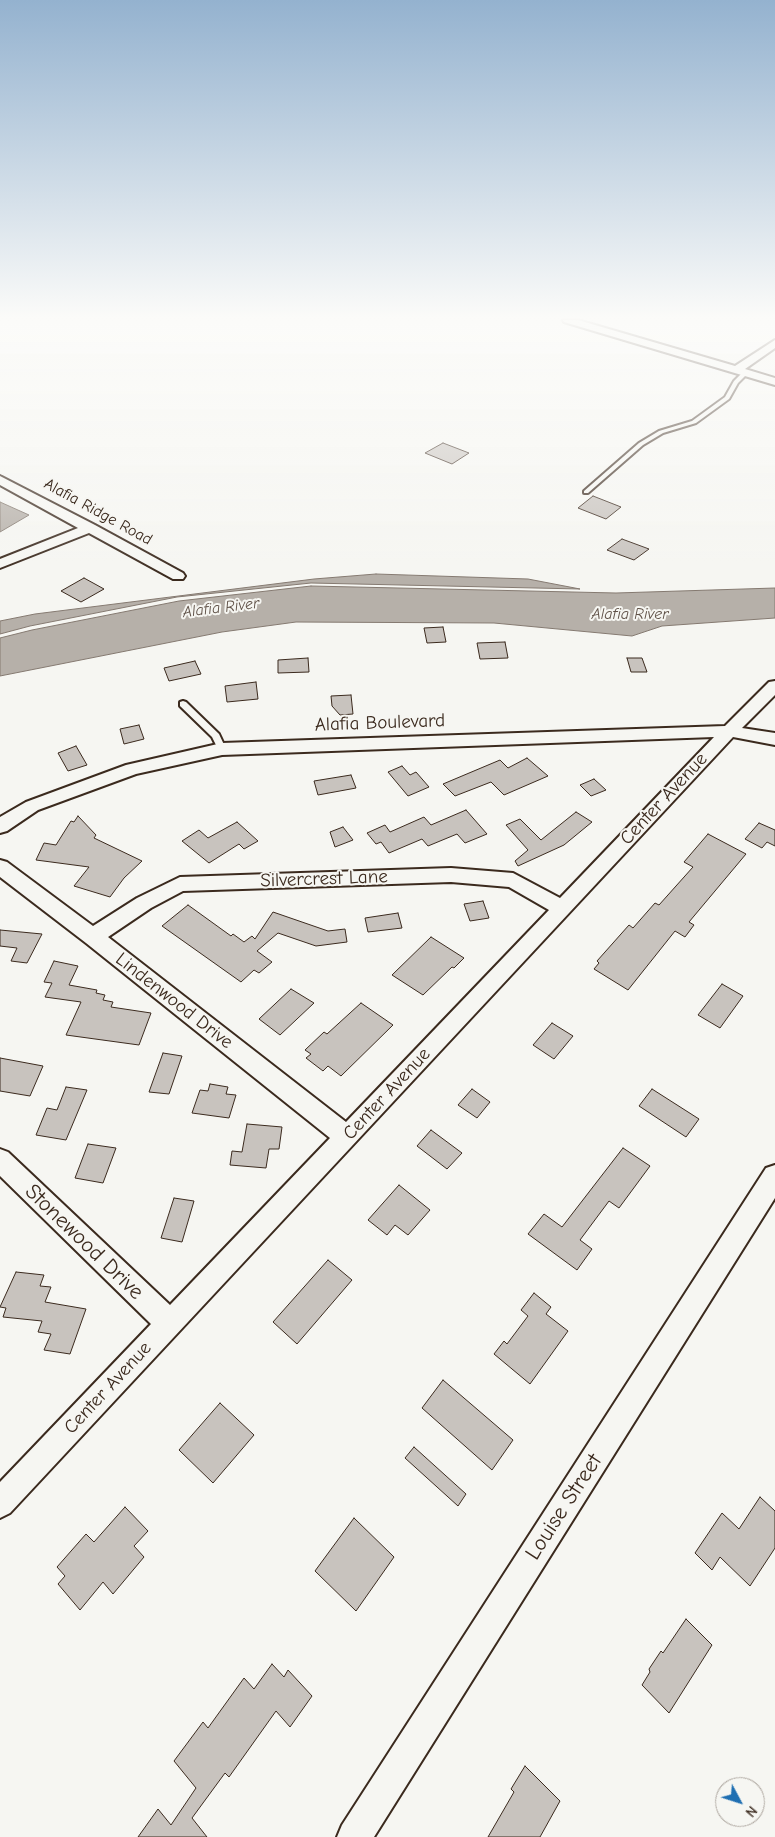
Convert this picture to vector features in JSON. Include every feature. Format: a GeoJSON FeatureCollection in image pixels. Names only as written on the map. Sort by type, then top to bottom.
{"type":"FeatureCollection","features":[{"type":"Feature","properties":{"kind":"street","name":"Alafia Ridge Road"},"geometry":{"type":"LineString","coordinates":[[0,480],[178,576]]}},
{"type":"Feature","properties":{"kind":"street"},"geometry":{"type":"LineString","coordinates":[[0,564],[90,528]]}},
{"type":"Feature","properties":{"kind":"street","name":"Center Avenue"},"geometry":{"type":"LineString","coordinates":[[0,1503],[169,1323],[348,1137],[728,731],[775,686]]}},
{"type":"Feature","properties":{"kind":"street","name":"Alafia Boulevard"},"geometry":{"type":"LineString","coordinates":[[0,826],[32,806],[132,769],[222,749],[728,731],[775,740]]}},
{"type":"Feature","properties":{"kind":"street","name":"Lindenwood Drive"},"geometry":{"type":"LineString","coordinates":[[0,867],[93,937],[348,1137]]}},
{"type":"Feature","properties":{"kind":"street","name":"Silvercrest Lane"},"geometry":{"type":"LineString","coordinates":[[93,937],[144,903],[180,884],[450,874],[513,880],[562,908]]}},
{"type":"Feature","properties":{"kind":"street","name":"Stonewood Drive"},"geometry":{"type":"LineString","coordinates":[[0,1160],[169,1323]]}},
{"type":"Feature","properties":{"kind":"street","name":"Louise Street"},"geometry":{"type":"LineString","coordinates":[[354,1837],[775,1176]]}},
{"type":"Feature","properties":{"kind":"lane"},"geometry":{"type":"LineString","coordinates":[[586,492],[641,444],[661,432],[694,422],[716,406]]}},
{"type":"Feature","properties":{"kind":"lane"},"geometry":{"type":"LineString","coordinates":[[183,704],[216,736],[222,749]]}},
{"type":"Feature","properties":{"kind":"water"},"geometry":{"type":"Polygon","coordinates":[[[0,502],[29,515],[0,532],[0,502]]]}},
{"type":"Feature","properties":{"kind":"water"},"geometry":{"type":"Polygon","coordinates":[[[376,574],[528,579],[580,589],[311,583],[177,597],[30,626],[0,634],[0,621],[35,614],[314,579],[376,574]]]}},
{"type":"Feature","properties":{"kind":"water","name":"Alafia River"},"geometry":{"type":"Polygon","coordinates":[[[311,586],[616,593],[775,588],[775,618],[662,626],[632,636],[494,623],[296,622],[222,632],[0,676],[0,638],[179,601],[311,586]]]}},
{"type":"Feature","properties":{"kind":"building"},"geometry":{"type":"Polygon","coordinates":[[[443,443],[469,453],[452,464],[425,453],[443,443]]]}},
{"type":"Feature","properties":{"kind":"building"},"geometry":{"type":"Polygon","coordinates":[[[593,496],[621,507],[606,519],[578,508],[593,496]]]}},
{"type":"Feature","properties":{"kind":"building"},"geometry":{"type":"Polygon","coordinates":[[[622,539],[649,549],[634,560],[607,550],[622,539]]]}},
{"type":"Feature","properties":{"kind":"building"},"geometry":{"type":"Polygon","coordinates":[[[84,578],[104,589],[81,602],[61,591],[84,578]]]}},
{"type":"Feature","properties":{"kind":"building"},"geometry":{"type":"Polygon","coordinates":[[[443,627],[446,642],[427,643],[424,628],[443,627]]]}},
{"type":"Feature","properties":{"kind":"building"},"geometry":{"type":"Polygon","coordinates":[[[505,642],[508,658],[480,659],[477,643],[505,642]]]}},
{"type":"Feature","properties":{"kind":"building"},"geometry":{"type":"Polygon","coordinates":[[[308,658],[309,672],[278,673],[278,660],[308,658]]]}},
{"type":"Feature","properties":{"kind":"building"},"geometry":{"type":"Polygon","coordinates":[[[627,658],[642,658],[647,672],[631,672],[627,658]]]}},
{"type":"Feature","properties":{"kind":"building"},"geometry":{"type":"Polygon","coordinates":[[[195,661],[201,674],[169,681],[164,668],[195,661]]]}},
{"type":"Feature","properties":{"kind":"building"},"geometry":{"type":"Polygon","coordinates":[[[256,682],[258,699],[227,702],[225,686],[256,682]]]}},
{"type":"Feature","properties":{"kind":"building"},"geometry":{"type":"Polygon","coordinates":[[[351,695],[353,714],[340,715],[332,706],[331,696],[351,695]]]}},
{"type":"Feature","properties":{"kind":"building"},"geometry":{"type":"Polygon","coordinates":[[[139,725],[144,739],[124,744],[120,729],[139,725]]]}},
{"type":"Feature","properties":{"kind":"building"},"geometry":{"type":"Polygon","coordinates":[[[76,746],[87,765],[68,771],[58,753],[76,746]]]}},
{"type":"Feature","properties":{"kind":"building"},"geometry":{"type":"Polygon","coordinates":[[[527,758],[548,776],[504,795],[491,782],[455,796],[443,784],[500,760],[508,768],[527,758]]]}},
{"type":"Feature","properties":{"kind":"building"},"geometry":{"type":"Polygon","coordinates":[[[402,766],[410,775],[416,772],[429,787],[408,796],[388,772],[402,766]]]}},
{"type":"Feature","properties":{"kind":"building"},"geometry":{"type":"Polygon","coordinates":[[[351,775],[356,788],[318,795],[314,781],[351,775]]]}},
{"type":"Feature","properties":{"kind":"building"},"geometry":{"type":"Polygon","coordinates":[[[594,779],[606,790],[591,796],[580,785],[594,779]]]}},
{"type":"Feature","properties":{"kind":"building"},"geometry":{"type":"Polygon","coordinates":[[[466,810],[487,834],[465,843],[457,834],[428,846],[422,839],[389,853],[381,842],[376,844],[367,833],[385,825],[390,832],[424,817],[431,825],[466,810]]]}},
{"type":"Feature","properties":{"kind":"building"},"geometry":{"type":"Polygon","coordinates":[[[576,812],[592,822],[564,845],[518,866],[515,861],[528,850],[506,825],[520,819],[541,840],[576,812]]]}},
{"type":"Feature","properties":{"kind":"building"},"geometry":{"type":"Polygon","coordinates":[[[78,816],[96,835],[94,838],[142,861],[124,878],[110,897],[74,886],[89,867],[36,860],[44,843],[56,845],[71,821],[74,822],[78,816]]]}},
{"type":"Feature","properties":{"kind":"building"},"geometry":{"type":"Polygon","coordinates":[[[237,822],[258,841],[244,849],[239,844],[209,863],[182,841],[199,830],[208,838],[237,822]]]}},
{"type":"Feature","properties":{"kind":"building"},"geometry":{"type":"Polygon","coordinates":[[[759,823],[775,830],[775,846],[767,842],[762,848],[745,839],[759,823]]]}},
{"type":"Feature","properties":{"kind":"building"},"geometry":{"type":"Polygon","coordinates":[[[343,827],[353,840],[335,847],[330,832],[343,827]]]}},
{"type":"Feature","properties":{"kind":"building"},"geometry":{"type":"Polygon","coordinates":[[[708,834],[746,854],[689,922],[694,925],[685,937],[675,931],[628,990],[594,969],[599,963],[597,961],[629,925],[633,928],[655,903],[659,905],[693,867],[684,862],[708,834]]]}},
{"type":"Feature","properties":{"kind":"building"},"geometry":{"type":"Polygon","coordinates":[[[483,901],[489,918],[470,921],[464,904],[483,901]]]}},
{"type":"Feature","properties":{"kind":"building"},"geometry":{"type":"Polygon","coordinates":[[[188,905],[231,936],[233,934],[244,942],[252,936],[255,939],[273,912],[328,931],[345,929],[347,942],[316,946],[278,933],[257,951],[272,962],[259,973],[254,970],[241,982],[162,926],[188,905]]]}},
{"type":"Feature","properties":{"kind":"building"},"geometry":{"type":"Polygon","coordinates":[[[398,913],[402,928],[368,932],[365,918],[398,913]]]}},
{"type":"Feature","properties":{"kind":"building"},"geometry":{"type":"Polygon","coordinates":[[[0,930],[42,934],[27,963],[11,961],[17,948],[0,946],[0,930]]]}},
{"type":"Feature","properties":{"kind":"building"},"geometry":{"type":"Polygon","coordinates":[[[431,937],[464,958],[423,995],[392,975],[431,937]]]}},
{"type":"Feature","properties":{"kind":"building"},"geometry":{"type":"Polygon","coordinates":[[[54,961],[78,966],[69,985],[97,990],[96,993],[105,995],[103,1000],[113,1002],[111,1007],[151,1013],[139,1045],[66,1035],[81,1002],[45,997],[52,983],[44,982],[54,961]]]}},
{"type":"Feature","properties":{"kind":"building"},"geometry":{"type":"Polygon","coordinates":[[[722,984],[743,996],[720,1028],[698,1015],[722,984]]]}},
{"type":"Feature","properties":{"kind":"building"},"geometry":{"type":"Polygon","coordinates":[[[291,989],[314,1003],[280,1035],[259,1019],[291,989]]]}},
{"type":"Feature","properties":{"kind":"building"},"geometry":{"type":"Polygon","coordinates":[[[361,1003],[393,1025],[341,1076],[328,1066],[323,1071],[306,1058],[311,1054],[305,1050],[324,1032],[327,1034],[361,1003]]]}},
{"type":"Feature","properties":{"kind":"building"},"geometry":{"type":"Polygon","coordinates":[[[552,1023],[573,1036],[554,1059],[533,1045],[552,1023]]]}},
{"type":"Feature","properties":{"kind":"building"},"geometry":{"type":"Polygon","coordinates":[[[163,1053],[182,1056],[169,1094],[149,1092],[163,1053]]]}},
{"type":"Feature","properties":{"kind":"building"},"geometry":{"type":"Polygon","coordinates":[[[0,1058],[43,1066],[30,1096],[0,1091],[0,1058]]]}},
{"type":"Feature","properties":{"kind":"building"},"geometry":{"type":"Polygon","coordinates":[[[210,1084],[228,1087],[226,1094],[236,1095],[229,1118],[192,1113],[200,1090],[208,1091],[210,1084]]]}},
{"type":"Feature","properties":{"kind":"building"},"geometry":{"type":"Polygon","coordinates":[[[66,1087],[87,1090],[66,1140],[36,1135],[47,1108],[57,1110],[66,1087]]]}},
{"type":"Feature","properties":{"kind":"building"},"geometry":{"type":"Polygon","coordinates":[[[472,1089],[490,1102],[477,1118],[458,1105],[472,1089]]]}},
{"type":"Feature","properties":{"kind":"building"},"geometry":{"type":"Polygon","coordinates":[[[652,1089],[699,1119],[686,1137],[639,1106],[652,1089]]]}},
{"type":"Feature","properties":{"kind":"building"},"geometry":{"type":"Polygon","coordinates":[[[247,1124],[282,1127],[279,1149],[269,1149],[266,1168],[230,1165],[232,1151],[242,1152],[247,1124]]]}},
{"type":"Feature","properties":{"kind":"building"},"geometry":{"type":"Polygon","coordinates":[[[431,1130],[462,1153],[447,1169],[417,1146],[431,1130]]]}},
{"type":"Feature","properties":{"kind":"building"},"geometry":{"type":"Polygon","coordinates":[[[88,1144],[116,1148],[103,1183],[75,1178],[88,1144]]]}},
{"type":"Feature","properties":{"kind":"building"},"geometry":{"type":"Polygon","coordinates":[[[623,1148],[650,1166],[619,1208],[609,1201],[580,1240],[592,1249],[577,1270],[528,1234],[544,1214],[562,1227],[623,1148]]]}},
{"type":"Feature","properties":{"kind":"building"},"geometry":{"type":"Polygon","coordinates":[[[399,1185],[430,1210],[408,1235],[395,1225],[387,1235],[368,1220],[399,1185]]]}},
{"type":"Feature","properties":{"kind":"building"},"geometry":{"type":"Polygon","coordinates":[[[174,1198],[194,1201],[182,1242],[161,1238],[174,1198]]]}},
{"type":"Feature","properties":{"kind":"building"},"geometry":{"type":"Polygon","coordinates":[[[328,1260],[352,1280],[297,1344],[273,1322],[328,1260]]]}},
{"type":"Feature","properties":{"kind":"building"},"geometry":{"type":"Polygon","coordinates":[[[16,1272],[44,1275],[40,1286],[51,1287],[45,1302],[86,1309],[70,1354],[44,1350],[51,1334],[38,1332],[42,1321],[3,1317],[6,1308],[0,1307],[16,1272]]]}},
{"type":"Feature","properties":{"kind":"building"},"geometry":{"type":"Polygon","coordinates":[[[534,1293],[551,1307],[546,1314],[568,1331],[530,1384],[494,1354],[504,1341],[507,1344],[528,1316],[521,1310],[534,1293]]]}},
{"type":"Feature","properties":{"kind":"building"},"geometry":{"type":"Polygon","coordinates":[[[443,1380],[513,1440],[492,1470],[422,1408],[443,1380]]]}},
{"type":"Feature","properties":{"kind":"building"},"geometry":{"type":"Polygon","coordinates":[[[220,1403],[254,1435],[213,1483],[179,1450],[220,1403]]]}},
{"type":"Feature","properties":{"kind":"building"},"geometry":{"type":"Polygon","coordinates":[[[414,1447],[466,1494],[458,1506],[405,1458],[414,1447]]]}},
{"type":"Feature","properties":{"kind":"building"},"geometry":{"type":"Polygon","coordinates":[[[760,1497],[775,1511],[775,1548],[750,1586],[720,1557],[712,1570],[695,1553],[722,1513],[739,1529],[760,1497]]]}},
{"type":"Feature","properties":{"kind":"building"},"geometry":{"type":"Polygon","coordinates":[[[125,1507],[148,1531],[134,1546],[144,1557],[113,1594],[103,1582],[80,1610],[58,1584],[65,1576],[57,1567],[86,1534],[94,1542],[125,1507]]]}},
{"type":"Feature","properties":{"kind":"building"},"geometry":{"type":"Polygon","coordinates":[[[354,1518],[394,1557],[356,1611],[315,1571],[354,1518]]]}},
{"type":"Feature","properties":{"kind":"building"},"geometry":{"type":"Polygon","coordinates":[[[686,1619],[712,1645],[669,1713],[642,1685],[650,1672],[649,1669],[661,1651],[663,1653],[686,1619]]]}},
{"type":"Feature","properties":{"kind":"building"},"geometry":{"type":"Polygon","coordinates":[[[272,1664],[284,1677],[288,1670],[312,1696],[290,1727],[276,1711],[229,1777],[225,1773],[192,1818],[207,1837],[138,1837],[158,1809],[171,1825],[196,1788],[174,1761],[203,1722],[208,1728],[244,1678],[254,1689],[272,1664]]]}},
{"type":"Feature","properties":{"kind":"building"},"geometry":{"type":"Polygon","coordinates":[[[525,1766],[560,1801],[540,1837],[488,1837],[514,1792],[511,1789],[525,1766]]]}}]}
